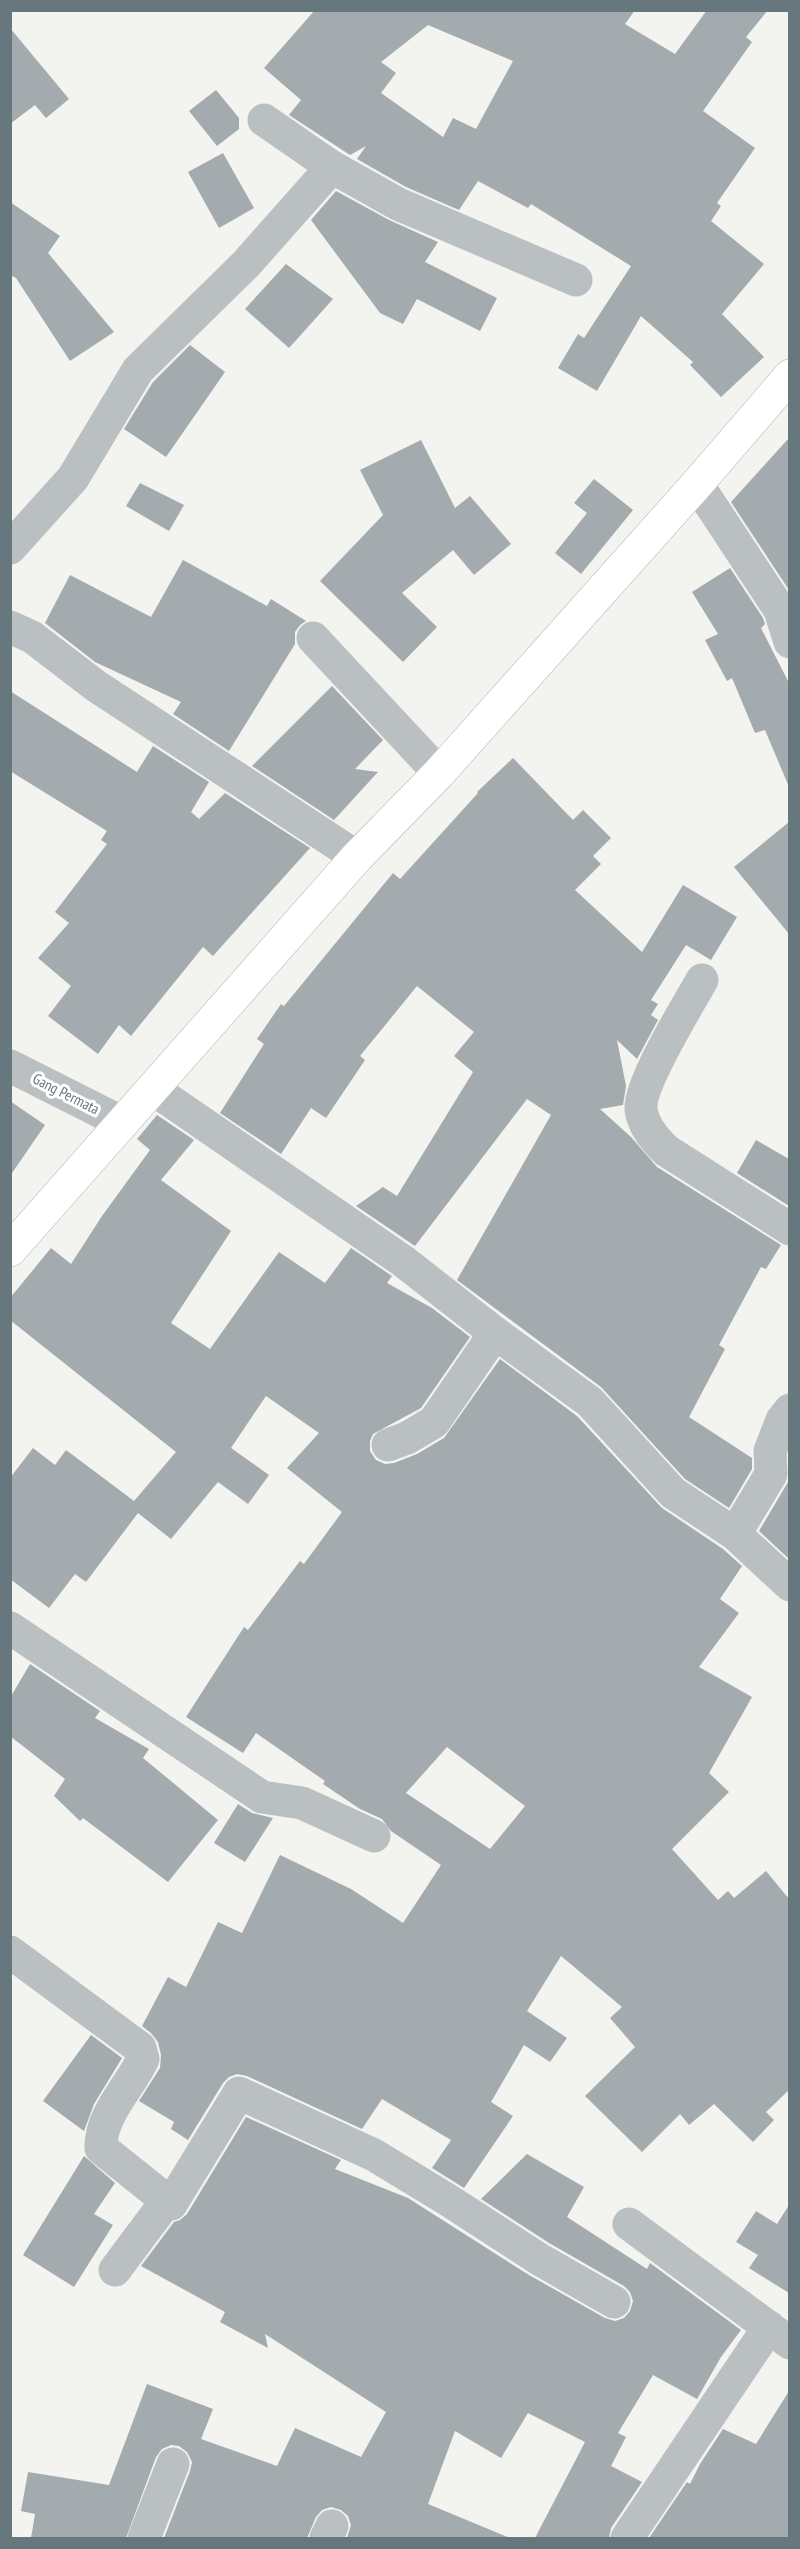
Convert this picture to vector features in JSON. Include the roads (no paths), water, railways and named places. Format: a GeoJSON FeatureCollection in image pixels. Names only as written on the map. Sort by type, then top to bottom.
{"type":"FeatureCollection","features":[{"type":"Feature","properties":{"kind":"street"},"geometry":{"type":"LineString","coordinates":[[264,120],[332,166],[398,204],[576,280]]}},
{"type":"Feature","properties":{"kind":"street"},"geometry":{"type":"LineString","coordinates":[[10,548],[73,478],[138,370],[246,264],[332,166]]}},
{"type":"Feature","properties":{"kind":"street"},"geometry":{"type":"LineString","coordinates":[[10,1250],[357,857],[440,773],[697,484],[789,376]]}},
{"type":"Feature","properties":{"kind":"street"},"geometry":{"type":"LineString","coordinates":[[697,484],[780,610],[789,642]]}},
{"type":"Feature","properties":{"kind":"street"},"geometry":{"type":"LineString","coordinates":[[10,627],[32,637],[96,686],[357,857]]}},
{"type":"Feature","properties":{"kind":"street"},"geometry":{"type":"LineString","coordinates":[[313,638],[440,773]]}},
{"type":"Feature","properties":{"kind":"street"},"geometry":{"type":"LineString","coordinates":[[702,980],[647,1083],[641,1108],[651,1136],[667,1151],[789,1229]]}},
{"type":"Feature","properties":{"kind":"street","name":"Gang Permata"},"geometry":{"type":"LineString","coordinates":[[10,1066],[121,1122]]}},
{"type":"Feature","properties":{"kind":"street"},"geometry":{"type":"LineString","coordinates":[[153,1089],[403,1261],[495,1333],[590,1402],[673,1493],[735,1534],[789,1585]]}},
{"type":"Feature","properties":{"kind":"street"},"geometry":{"type":"LineString","coordinates":[[388,1445],[407,1438],[434,1422],[495,1333]]}},
{"type":"Feature","properties":{"kind":"street"},"geometry":{"type":"LineString","coordinates":[[735,1534],[771,1474],[770,1451],[782,1420],[789,1410]]}},
{"type":"Feature","properties":{"kind":"street"},"geometry":{"type":"LineString","coordinates":[[10,1628],[262,1797],[302,1803],[374,1836]]}},
{"type":"Feature","properties":{"kind":"street"},"geometry":{"type":"LineString","coordinates":[[10,1952],[140,2048],[143,2059],[112,2110],[101,2136],[101,2148],[171,2204]]}},
{"type":"Feature","properties":{"kind":"street"},"geometry":{"type":"LineString","coordinates":[[171,2204],[239,2093],[374,2155],[539,2259],[614,2302]]}},
{"type":"Feature","properties":{"kind":"street"},"geometry":{"type":"LineString","coordinates":[[115,2270],[165,2204],[171,2204]]}},
{"type":"Feature","properties":{"kind":"street"},"geometry":{"type":"LineString","coordinates":[[627,2538],[779,2335],[629,2224]]}},
{"type":"Feature","properties":{"kind":"street"},"geometry":{"type":"LineString","coordinates":[[144,2538],[173,2463]]}}]}
